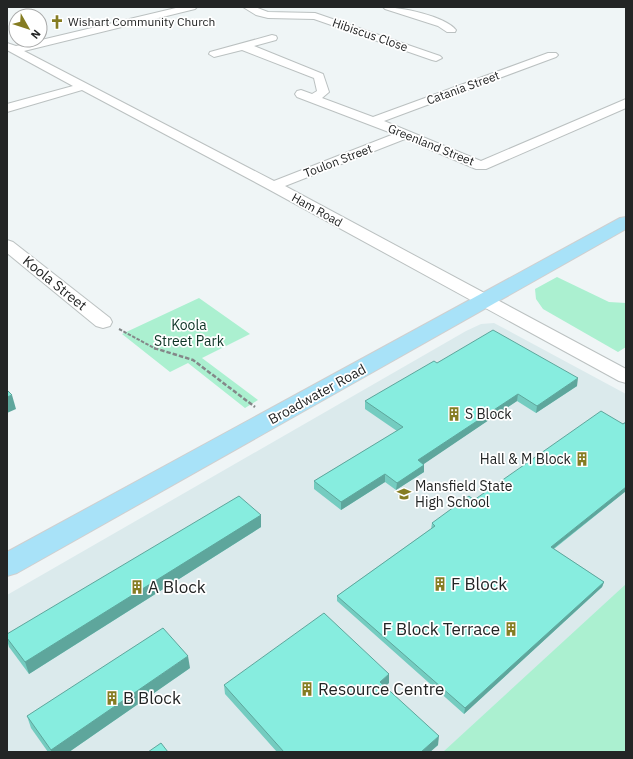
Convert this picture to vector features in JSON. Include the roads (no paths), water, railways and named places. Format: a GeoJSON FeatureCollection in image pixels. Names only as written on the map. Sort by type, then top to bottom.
{"type":"FeatureCollection","features":[{"type":"Feature","properties":{"kind":"main road","name":"Broadwater Road"},"geometry":{"type":"LineString","coordinates":[[7,565],[626,222]]}},
{"type":"Feature","properties":{"kind":"street"},"geometry":{"type":"LineString","coordinates":[[48,39],[192,7]]}},
{"type":"Feature","properties":{"kind":"street","name":"Hibiscus Close"},"geometry":{"type":"LineString","coordinates":[[248,7],[259,13],[268,15],[314,16],[436,58]]}},
{"type":"Feature","properties":{"kind":"street"},"geometry":{"type":"LineString","coordinates":[[388,7],[442,24],[451,30]]}},
{"type":"Feature","properties":{"kind":"street"},"geometry":{"type":"LineString","coordinates":[[214,54],[272,38]]}},
{"type":"Feature","properties":{"kind":"street"},"geometry":{"type":"LineString","coordinates":[[243,46],[319,76],[323,92],[314,98]]}},
{"type":"Feature","properties":{"kind":"street","name":"Ham Road"},"geometry":{"type":"LineString","coordinates":[[10,48],[273,186],[626,377]]}},
{"type":"Feature","properties":{"kind":"street","name":"Hibiscus Close"},"geometry":{"type":"LineString","coordinates":[[409,57],[422,53]]}},
{"type":"Feature","properties":{"kind":"street","name":"Catania Street"},"geometry":{"type":"LineString","coordinates":[[373,121],[552,55]]}},
{"type":"Feature","properties":{"kind":"street"},"geometry":{"type":"LineString","coordinates":[[7,108],[85,86]]}},
{"type":"Feature","properties":{"kind":"street","name":"Greenland Street"},"geometry":{"type":"LineString","coordinates":[[301,94],[373,121],[481,166],[626,104]]}},
{"type":"Feature","properties":{"kind":"street","name":"Toulon Street"},"geometry":{"type":"LineString","coordinates":[[273,186],[404,135]]}},
{"type":"Feature","properties":{"kind":"street","name":"Koola Street"},"geometry":{"type":"LineString","coordinates":[[7,245],[104,322]]}},
{"type":"Feature","properties":{"kind":"place","name":"Wishart Community Church"},"geometry":{"type":"Point","coordinates":[57,22]}},
{"type":"Feature","properties":{"kind":"place","name":"S Block"},"geometry":{"type":"Point","coordinates":[454,414]}},
{"type":"Feature","properties":{"kind":"place","name":"Hall & M Block"},"geometry":{"type":"Point","coordinates":[582,459]}},
{"type":"Feature","properties":{"kind":"place","name":"Mansfield State High School"},"geometry":{"type":"Point","coordinates":[404,494]}},
{"type":"Feature","properties":{"kind":"place","name":"F Block"},"geometry":{"type":"Point","coordinates":[440,584]}},
{"type":"Feature","properties":{"kind":"place","name":"A Block"},"geometry":{"type":"Point","coordinates":[137,587]}},
{"type":"Feature","properties":{"kind":"place","name":"F Block Terrace"},"geometry":{"type":"Point","coordinates":[511,629]}},
{"type":"Feature","properties":{"kind":"place","name":"Resource Centre"},"geometry":{"type":"Point","coordinates":[307,689]}},
{"type":"Feature","properties":{"kind":"place","name":"B Block"},"geometry":{"type":"Point","coordinates":[112,698]}},
{"type":"Feature","properties":{"kind":"park label","name":"Koola Street Park"},"geometry":{"type":"Point","coordinates":[189,334]}}]}
